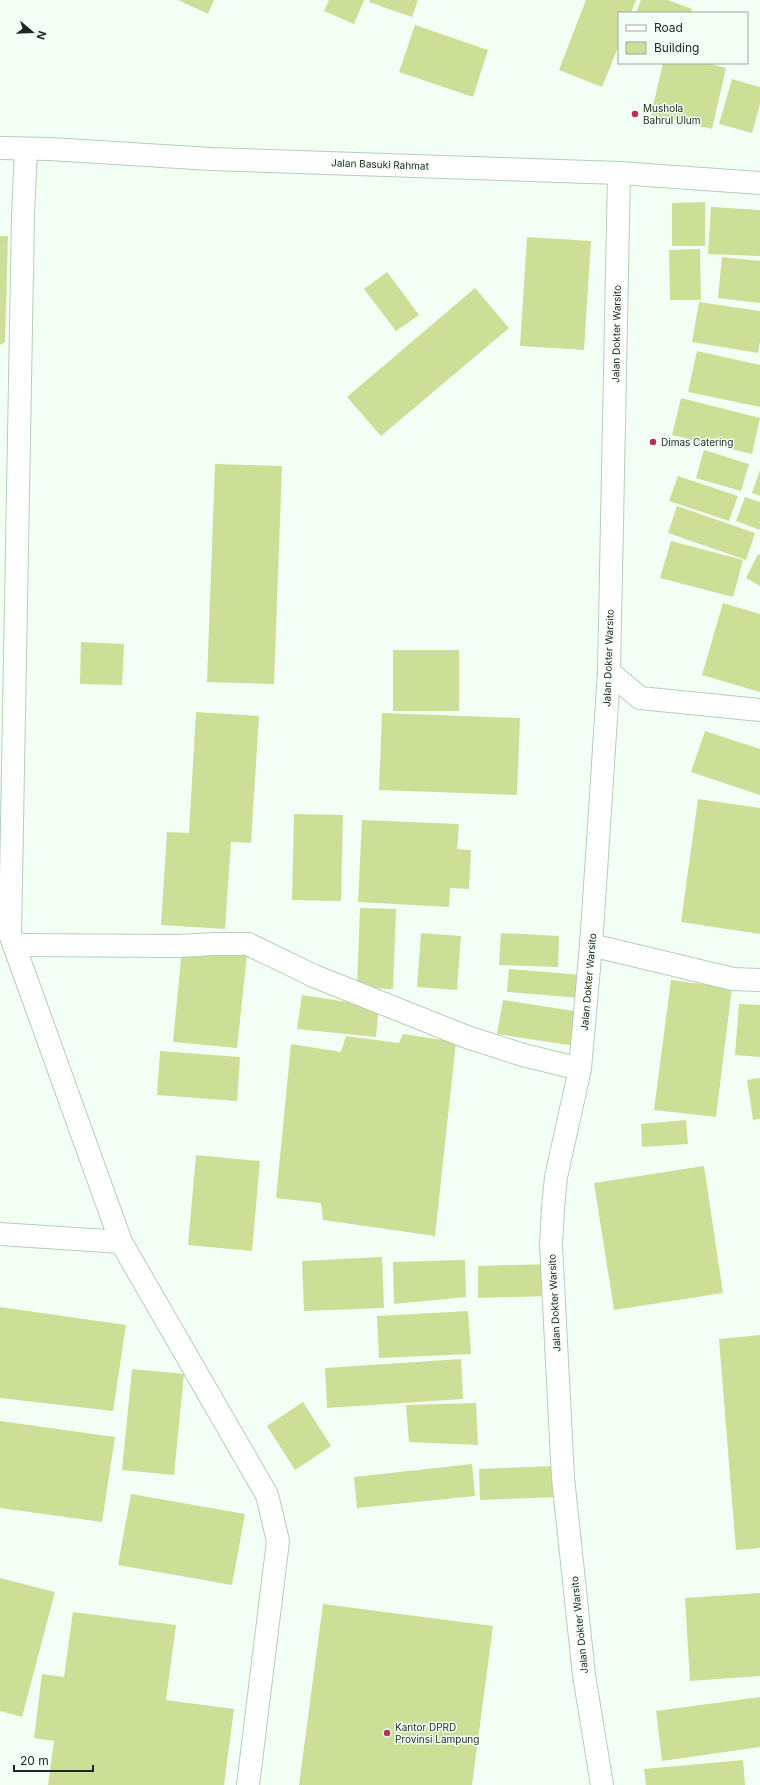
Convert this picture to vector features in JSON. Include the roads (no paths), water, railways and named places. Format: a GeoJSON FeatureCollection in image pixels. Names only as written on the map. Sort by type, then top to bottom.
{"type":"FeatureCollection","features":[{"type":"Feature","properties":{"kind":"street","name":"Jalan Basuki Rahmat"},"geometry":{"type":"LineString","coordinates":[[0,148],[211,159],[619,173],[760,183]]}},
{"type":"Feature","properties":{"kind":"street"},"geometry":{"type":"LineString","coordinates":[[26,149],[8,584],[8,936],[121,1242],[266,1494],[278,1541],[248,1785]]}},
{"type":"Feature","properties":{"kind":"street","name":"Jalan Dokter Warsito"},"geometry":{"type":"LineString","coordinates":[[602,1785],[584,1675],[563,1478],[552,1245],[552,1208],[556,1177],[580,1069],[591,945],[609,672],[619,173]]}},
{"type":"Feature","properties":{"kind":"street"},"geometry":{"type":"LineString","coordinates":[[609,672],[640,698],[760,710]]}},
{"type":"Feature","properties":{"kind":"street"},"geometry":{"type":"LineString","coordinates":[[8,936],[178,946],[248,944],[314,976],[467,1037],[523,1055],[580,1069]]}},
{"type":"Feature","properties":{"kind":"street"},"geometry":{"type":"LineString","coordinates":[[591,945],[733,979],[760,980]]}},
{"type":"Feature","properties":{"kind":"street"},"geometry":{"type":"LineString","coordinates":[[0,1234],[121,1242]]}},
{"type":"Feature","properties":{"kind":"place","name":"Mushola Bahrul Ulum"},"geometry":{"type":"Point","coordinates":[635,114]}},
{"type":"Feature","properties":{"kind":"place","name":"Dimas Catering"},"geometry":{"type":"Point","coordinates":[653,442]}},
{"type":"Feature","properties":{"kind":"place","name":"Kantor DPRD Provinsi Lampung"},"geometry":{"type":"Point","coordinates":[387,1733]}}]}
